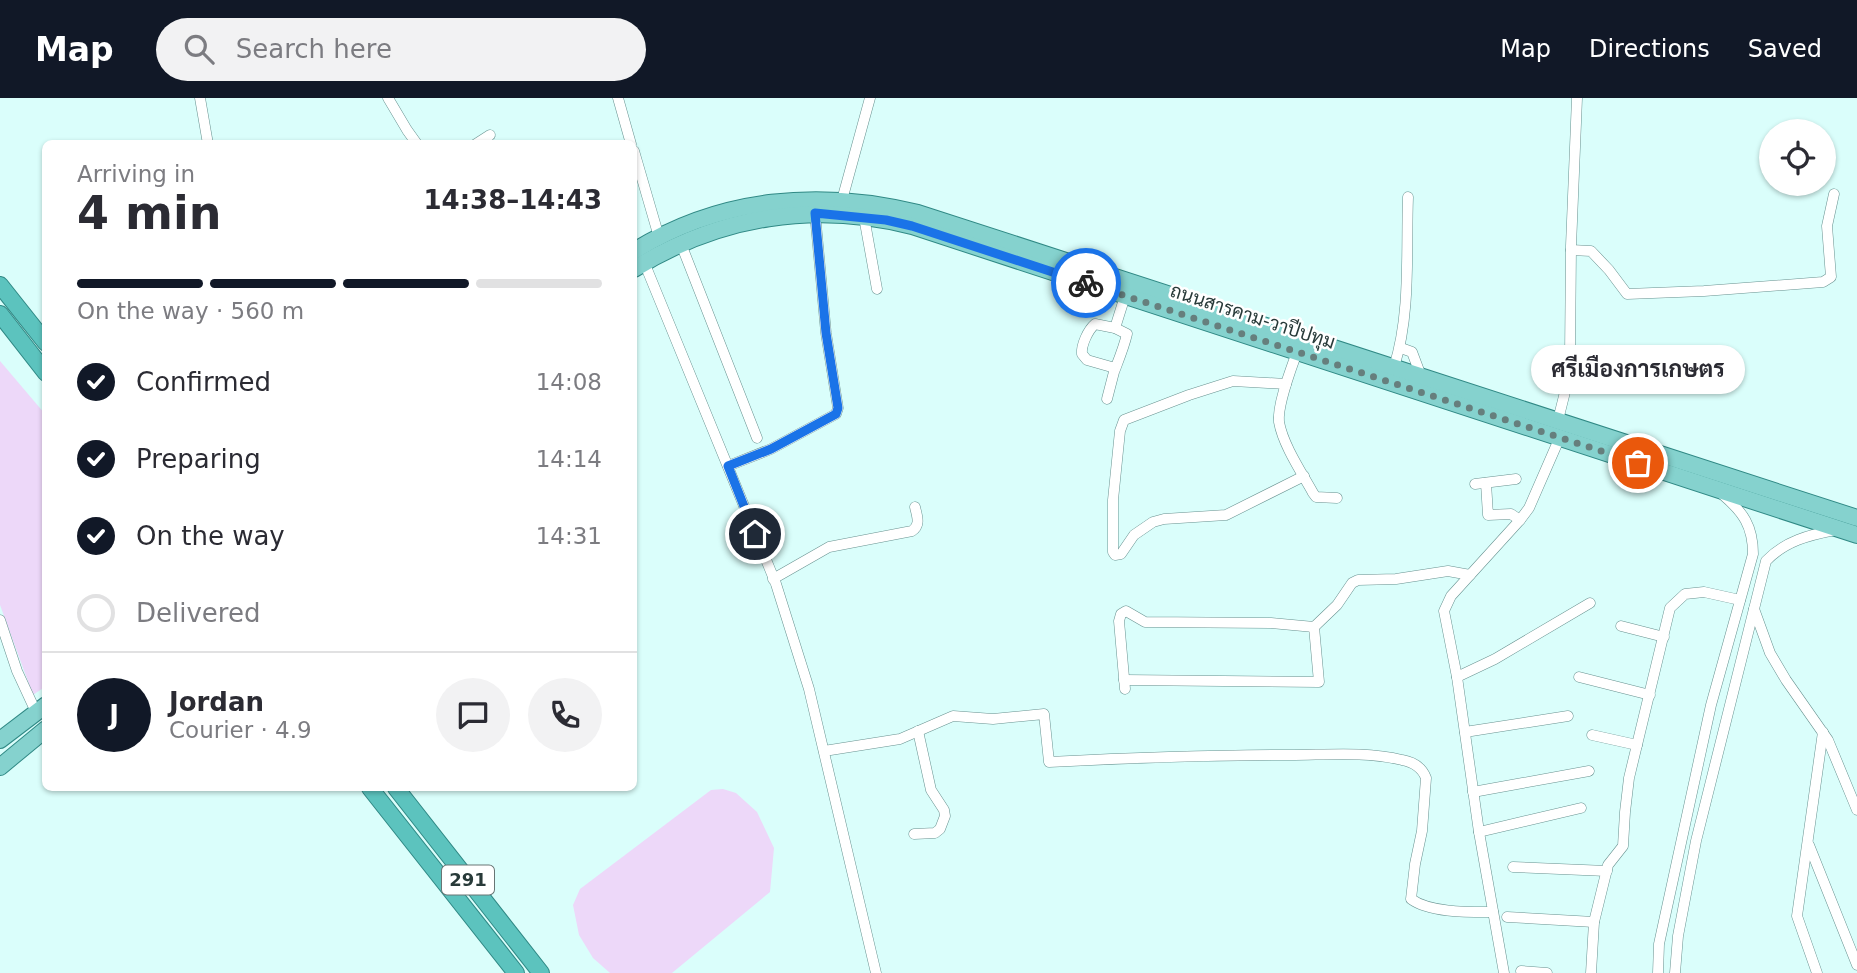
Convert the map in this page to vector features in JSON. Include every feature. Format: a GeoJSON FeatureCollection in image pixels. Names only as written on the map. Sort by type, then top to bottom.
{"type":"FeatureCollection","features":[{"type":"Feature","properties":{"kind":"highway"},"geometry":{"type":"LineString","coordinates":[[0,285],[42,338]]}},
{"type":"Feature","properties":{"kind":"highway"},"geometry":{"type":"LineString","coordinates":[[0,314],[42,368]]}},
{"type":"Feature","properties":{"kind":"highway","name":"291"},"geometry":{"type":"LineString","coordinates":[[372,791],[516,973]]}},
{"type":"Feature","properties":{"kind":"highway","name":"291"},"geometry":{"type":"LineString","coordinates":[[398,791],[541,973]]}},
{"type":"Feature","properties":{"kind":"main road","name":"ถนนสารคาม-วาปีปทุม"},"geometry":{"type":"LineString","coordinates":[[637,261],[659,237],[693,221],[722,212],[804,199],[891,206],[919,213],[1191,309],[1297,352],[1560,426],[1857,518]]}},
{"type":"Feature","properties":{"kind":"main road","name":"ถนนสารคาม-วาปีปทุม"},"geometry":{"type":"LineString","coordinates":[[637,261],[726,227],[764,219],[815,213],[886,220],[912,226],[1125,296],[1191,309],[1394,367],[1560,426],[1717,489],[1857,535]]}},
{"type":"Feature","properties":{"kind":"main road"},"geometry":{"type":"LineString","coordinates":[[0,740],[41,708]]}},
{"type":"Feature","properties":{"kind":"main road"},"geometry":{"type":"LineString","coordinates":[[0,767],[42,733]]}},
{"type":"Feature","properties":{"kind":"street"},"geometry":{"type":"LineString","coordinates":[[200,98],[207,140]]}},
{"type":"Feature","properties":{"kind":"street"},"geometry":{"type":"LineString","coordinates":[[388,98],[414,140]]}},
{"type":"Feature","properties":{"kind":"street"},"geometry":{"type":"LineString","coordinates":[[618,98],[630,140]]}},
{"type":"Feature","properties":{"kind":"street"},"geometry":{"type":"LineString","coordinates":[[842,200],[870,98]]}},
{"type":"Feature","properties":{"kind":"street"},"geometry":{"type":"LineString","coordinates":[[1504,973],[1444,611],[1451,596],[1529,508],[1560,426],[1570,358],[1577,98]]}},
{"type":"Feature","properties":{"kind":"street"},"geometry":{"type":"LineString","coordinates":[[482,140],[490,135]]}},
{"type":"Feature","properties":{"kind":"street"},"geometry":{"type":"LineString","coordinates":[[637,161],[659,237]]}},
{"type":"Feature","properties":{"kind":"street"},"geometry":{"type":"LineString","coordinates":[[1571,250],[1591,251],[1627,294],[1823,282],[1831,277],[1827,226],[1834,196]]}},
{"type":"Feature","properties":{"kind":"street"},"geometry":{"type":"LineString","coordinates":[[1394,367],[1401,348],[1405,313],[1408,197]]}},
{"type":"Feature","properties":{"kind":"street"},"geometry":{"type":"LineString","coordinates":[[728,466],[771,449],[836,414],[838,408],[826,333],[815,213]]}},
{"type":"Feature","properties":{"kind":"street"},"geometry":{"type":"LineString","coordinates":[[864,217],[877,289]]}},
{"type":"Feature","properties":{"kind":"street"},"geometry":{"type":"LineString","coordinates":[[681,244],[757,438]]}},
{"type":"Feature","properties":{"kind":"street"},"geometry":{"type":"LineString","coordinates":[[637,261],[728,466],[774,579],[809,689],[876,973]]}},
{"type":"Feature","properties":{"kind":"street"},"geometry":{"type":"LineString","coordinates":[[1115,328],[1125,296]]}},
{"type":"Feature","properties":{"kind":"street"},"geometry":{"type":"LineString","coordinates":[[1107,399],[1127,334],[1098,323],[1093,325],[1081,352],[1087,360],[1115,368]]}},
{"type":"Feature","properties":{"kind":"street"},"geometry":{"type":"LineString","coordinates":[[1401,348],[1412,352],[1421,376]]}},
{"type":"Feature","properties":{"kind":"street"},"geometry":{"type":"LineString","coordinates":[[1297,352],[1286,384],[1279,420],[1292,455],[1317,497],[1337,498]]}},
{"type":"Feature","properties":{"kind":"street"},"geometry":{"type":"LineString","coordinates":[[1286,384],[1233,381],[1124,420],[1120,431],[1113,500],[1113,552],[1115,555],[1121,554],[1134,535],[1153,522],[1226,515],[1304,476]]}},
{"type":"Feature","properties":{"kind":"street"},"geometry":{"type":"LineString","coordinates":[[1516,479],[1481,483],[1488,514],[1511,514],[1520,520]]}},
{"type":"Feature","properties":{"kind":"street"},"geometry":{"type":"LineString","coordinates":[[1658,973],[1659,944],[1710,705],[1753,554],[1753,539],[1743,516],[1717,489]]}},
{"type":"Feature","properties":{"kind":"street"},"geometry":{"type":"LineString","coordinates":[[774,579],[829,547],[916,529],[918,524],[915,506]]}},
{"type":"Feature","properties":{"kind":"street"},"geometry":{"type":"LineString","coordinates":[[1675,973],[1678,936],[1696,841],[1763,569],[1772,554],[1783,547],[1805,536],[1839,529]]}},
{"type":"Feature","properties":{"kind":"street"},"geometry":{"type":"LineString","coordinates":[[1314,627],[1319,682],[1124,684],[1119,621],[1121,614],[1126,611],[1144,622],[1271,623],[1314,627],[1337,605],[1352,583],[1358,580],[1396,579],[1448,572],[1470,575]]}},
{"type":"Feature","properties":{"kind":"street"},"geometry":{"type":"LineString","coordinates":[[1591,973],[1594,922],[1608,865],[1623,846],[1629,778],[1671,608],[1685,594],[1704,592],[1740,600]]}},
{"type":"Feature","properties":{"kind":"street"},"geometry":{"type":"LineString","coordinates":[[1457,677],[1495,659],[1590,603]]}},
{"type":"Feature","properties":{"kind":"street"},"geometry":{"type":"LineString","coordinates":[[1754,609],[1770,653],[1828,740],[1857,810]]}},
{"type":"Feature","properties":{"kind":"street"},"geometry":{"type":"LineString","coordinates":[[0,620],[17,671],[41,708]]}},
{"type":"Feature","properties":{"kind":"street"},"geometry":{"type":"LineString","coordinates":[[1620,626],[1664,637]]}},
{"type":"Feature","properties":{"kind":"street"},"geometry":{"type":"LineString","coordinates":[[1579,677],[1650,695]]}},
{"type":"Feature","properties":{"kind":"street"},"geometry":{"type":"LineString","coordinates":[[824,751],[900,739],[953,716],[993,719],[1044,715],[1049,762],[1276,755],[1369,755],[1402,760],[1417,766],[1426,778],[1422,831],[1411,899],[1421,905],[1451,911],[1493,912]]}},
{"type":"Feature","properties":{"kind":"street"},"geometry":{"type":"LineString","coordinates":[[1465,732],[1568,716]]}},
{"type":"Feature","properties":{"kind":"street"},"geometry":{"type":"LineString","coordinates":[[914,834],[935,833],[940,829],[945,816],[931,790],[918,731]]}},
{"type":"Feature","properties":{"kind":"street"},"geometry":{"type":"LineString","coordinates":[[1817,973],[1797,916],[1823,732]]}},
{"type":"Feature","properties":{"kind":"street"},"geometry":{"type":"LineString","coordinates":[[1592,735],[1637,745]]}},
{"type":"Feature","properties":{"kind":"street"},"geometry":{"type":"LineString","coordinates":[[1474,792],[1589,771]]}},
{"type":"Feature","properties":{"kind":"street"},"geometry":{"type":"LineString","coordinates":[[1479,832],[1581,808]]}},
{"type":"Feature","properties":{"kind":"street"},"geometry":{"type":"LineString","coordinates":[[1808,843],[1857,965]]}},
{"type":"Feature","properties":{"kind":"street"},"geometry":{"type":"LineString","coordinates":[[1513,867],[1607,871]]}},
{"type":"Feature","properties":{"kind":"street"},"geometry":{"type":"LineString","coordinates":[[1507,916],[1594,922]]}},
{"type":"Feature","properties":{"kind":"street"},"geometry":{"type":"LineString","coordinates":[[1521,971],[1547,973]]}},
{"type":"Feature","properties":{"kind":"shaded area"},"geometry":{"type":"Polygon","coordinates":[[[0,361],[42,410],[42,689],[33,695],[0,605],[0,361]]]}},
{"type":"Feature","properties":{"kind":"shaded area"},"geometry":{"type":"Polygon","coordinates":[[[723,789],[736,793],[757,812],[774,848],[770,892],[672,973],[610,973],[593,958],[579,935],[573,905],[580,889],[711,790],[723,789]]]}},
{"type":"Feature","properties":{"kind":"way so far"},"geometry":{"type":"LineString","coordinates":[[1086,283],[1638,463]]}},
{"type":"Feature","properties":{"kind":"place","name":"ศรีเมืองการเกษตร"},"geometry":{"type":"Point","coordinates":[1638,463]}},
{"type":"Feature","properties":{"kind":"route"},"geometry":{"type":"LineString","coordinates":[[755,534],[728,466],[771,449],[836,414],[838,408],[826,333],[815,213],[864,217],[912,226],[1086,283]]}}]}
